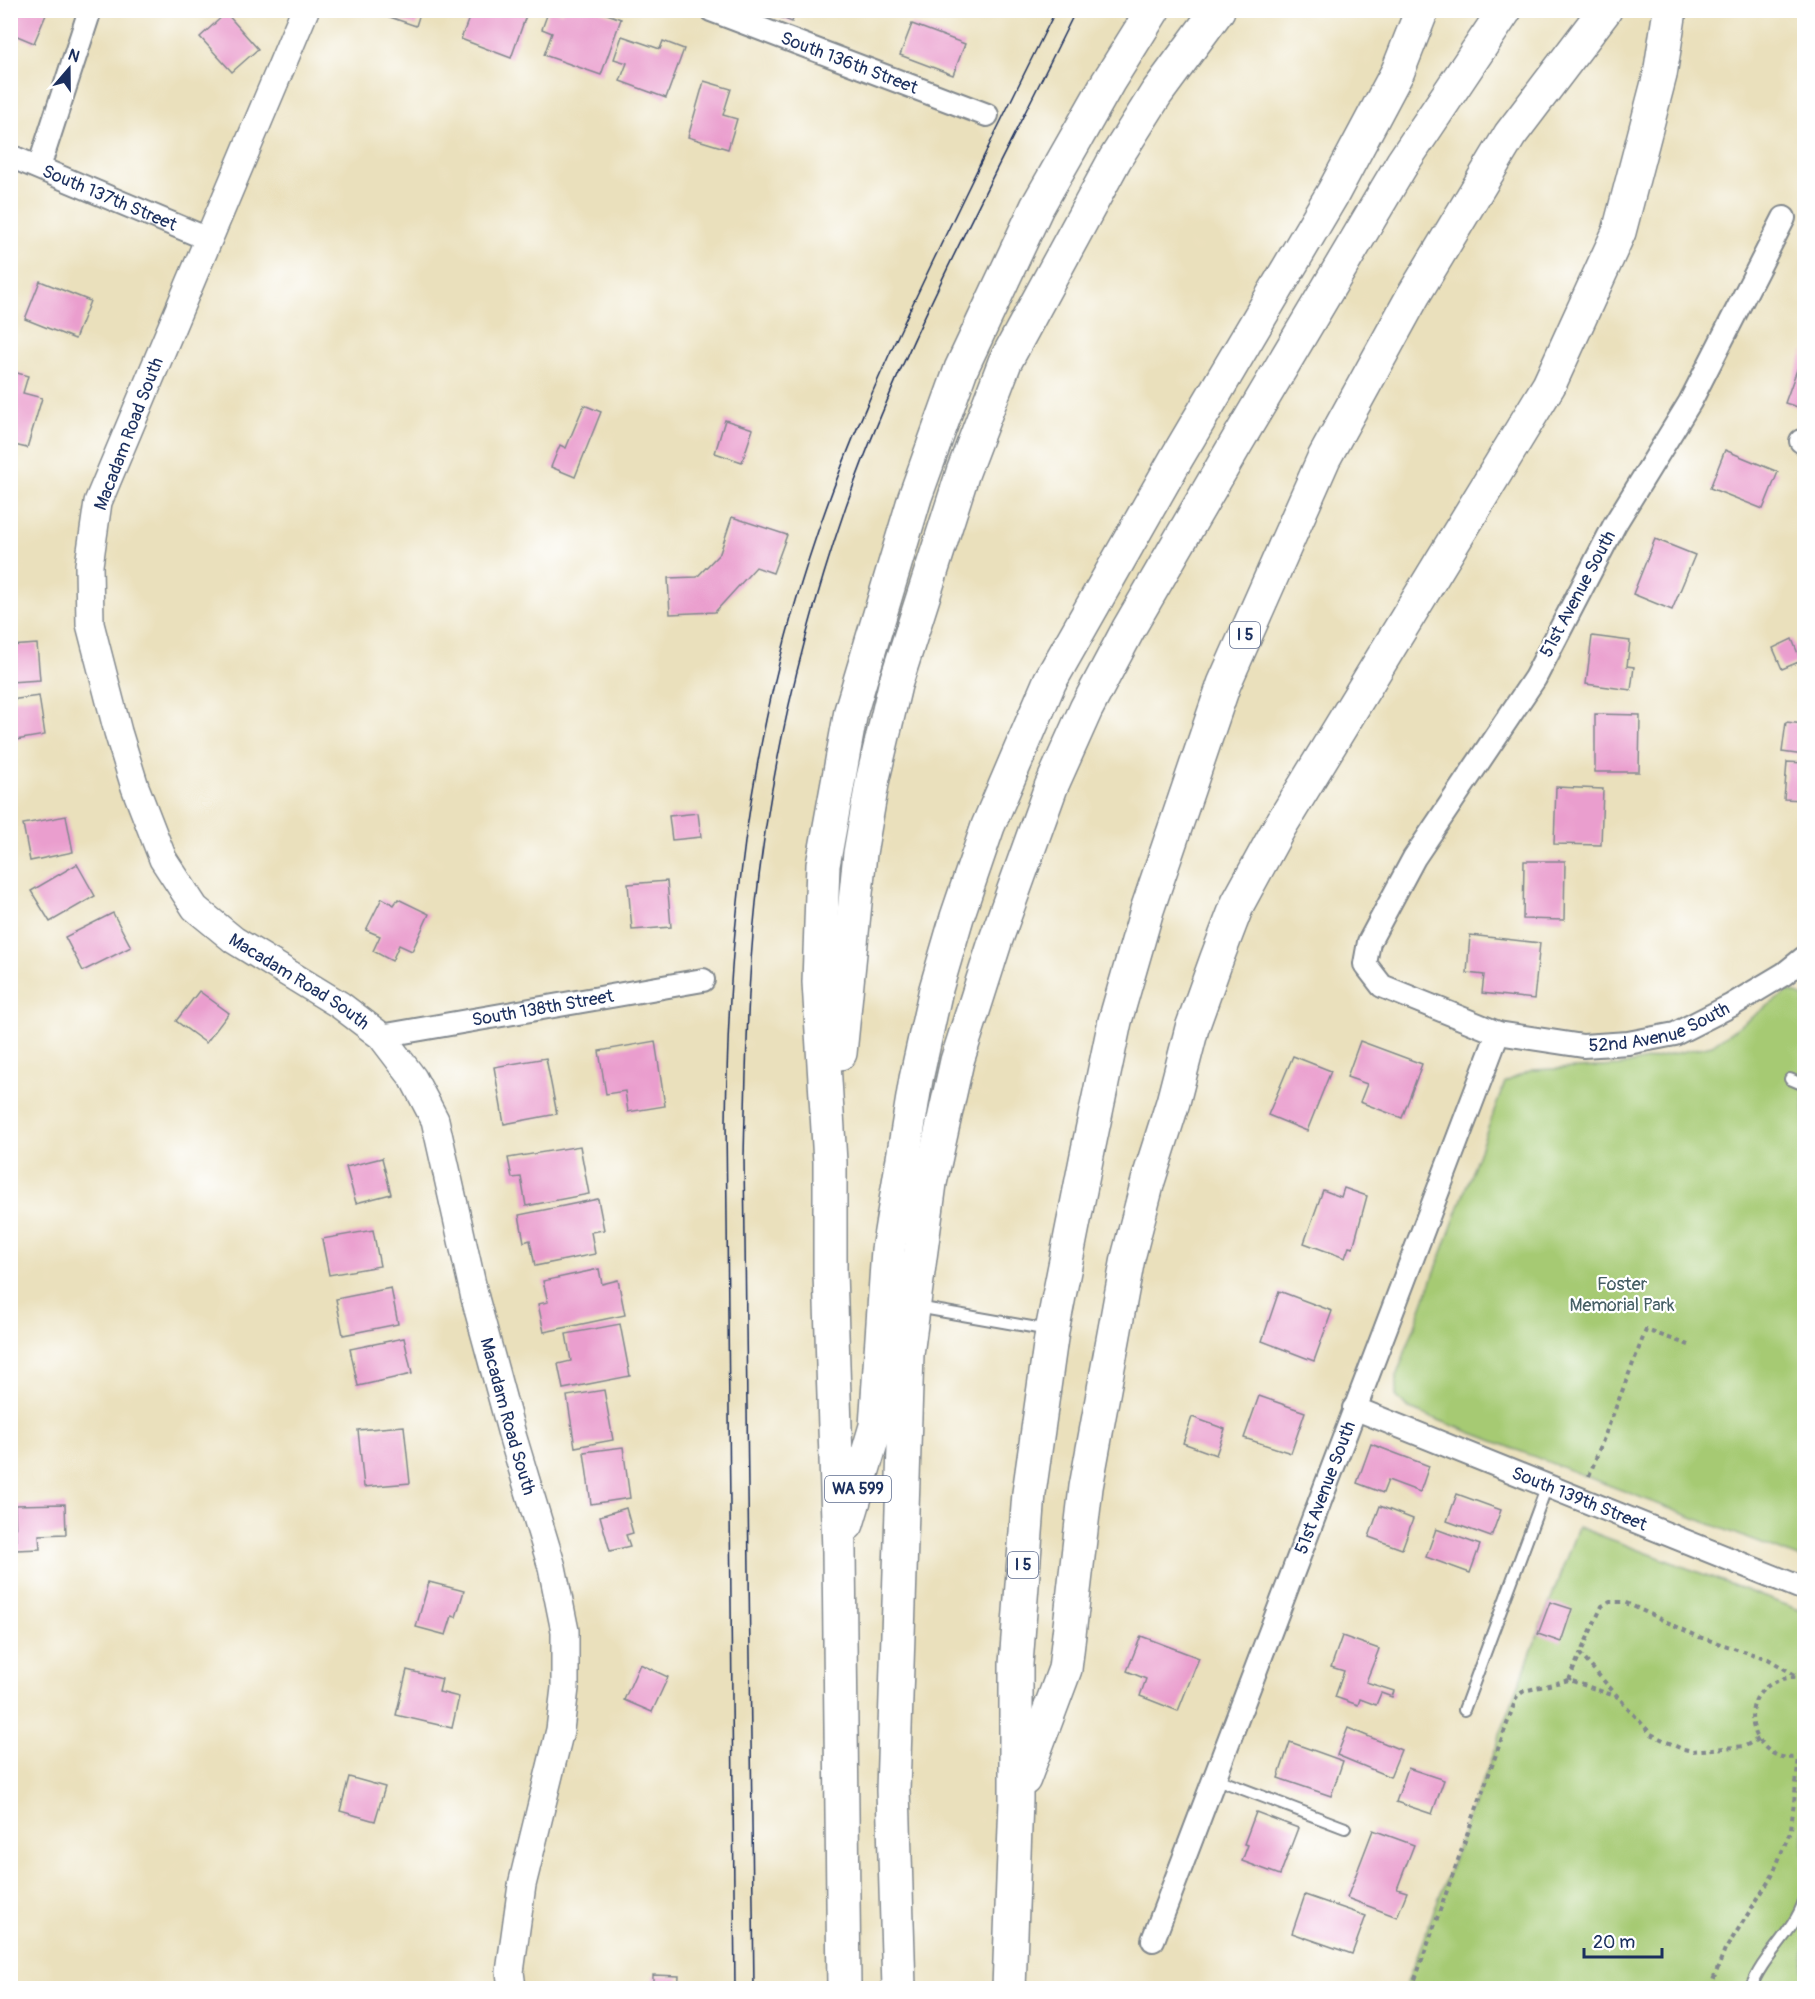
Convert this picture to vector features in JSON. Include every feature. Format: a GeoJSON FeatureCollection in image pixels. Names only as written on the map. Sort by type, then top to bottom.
{"type":"FeatureCollection","features":[{"type":"Feature","properties":{"kind":"highway"},"geometry":{"type":"LineString","coordinates":[[844,1989],[839,1551],[830,1272],[830,1162],[819,982],[823,865],[851,711],[915,497],[961,369],[1037,207],[1152,10]]}},
{"type":"Feature","properties":{"kind":"highway"},"geometry":{"type":"LineString","coordinates":[[830,1162],[860,853],[873,778],[895,685],[960,483],[1005,362],[1047,283],[1115,159],[1156,94],[1218,10]]}},
{"type":"Feature","properties":{"kind":"highway","name":"WA 599"},"geometry":{"type":"LineString","coordinates":[[839,1551],[876,1426],[888,1250],[916,1079],[936,989],[957,917],[988,826],[1050,681],[1176,459],[1333,193],[1398,71],[1422,10]]}},
{"type":"Feature","properties":{"kind":"highway"},"geometry":{"type":"LineString","coordinates":[[899,1989],[893,1791],[907,1354],[930,1183],[957,1061],[995,942],[1051,787],[1086,709],[1129,628],[1226,460],[1403,162],[1505,10]]}},
{"type":"Feature","properties":{"kind":"highway","name":"I 5"},"geometry":{"type":"LineString","coordinates":[[1009,1989],[1016,1800],[1016,1664],[1029,1492],[1052,1331],[1115,1021],[1167,849],[1224,684],[1324,458],[1413,296],[1510,135],[1605,10]]}},
{"type":"Feature","properties":{"kind":"highway"},"geometry":{"type":"LineString","coordinates":[[1016,1800],[1065,1670],[1086,1487],[1128,1258],[1192,1028],[1217,958],[1238,903],[1279,828],[1549,385],[1619,232],[1660,75],[1670,10]]}},
{"type":"Feature","properties":{"kind":"street"},"geometry":{"type":"LineString","coordinates":[[39,167],[90,10]]}},
{"type":"Feature","properties":{"kind":"street","name":"Macadam Road South"},"geometry":{"type":"LineString","coordinates":[[305,10],[98,502],[89,565],[90,624],[135,787],[163,860],[195,908],[234,940],[340,1005],[381,1036],[413,1078],[435,1120],[476,1298],[513,1438],[552,1567],[565,1631],[565,1688],[560,1730],[522,1885],[510,1972],[512,1989]]}},
{"type":"Feature","properties":{"kind":"street","name":"South 136th Street"},"geometry":{"type":"LineString","coordinates":[[711,10],[987,115]]}},
{"type":"Feature","properties":{"kind":"street","name":"South 137th Street"},"geometry":{"type":"LineString","coordinates":[[10,156],[208,239]]}},
{"type":"Feature","properties":{"kind":"street","name":"51st Avenue South"},"geometry":{"type":"LineString","coordinates":[[1153,1940],[1498,1034],[1382,986],[1365,964],[1369,942],[1414,858],[1535,678],[1615,524],[1690,402],[1784,218]]}},
{"type":"Feature","properties":{"kind":"street","name":"52nd Avenue South"},"geometry":{"type":"LineString","coordinates":[[1498,1034],[1583,1046],[1628,1043],[1675,1034],[1732,1005],[1795,978],[1804,958]]}},
{"type":"Feature","properties":{"kind":"street","name":"South 138th Street"},"geometry":{"type":"LineString","coordinates":[[381,1036],[703,980]]}},
{"type":"Feature","properties":{"kind":"street","name":"South 139th Street"},"geometry":{"type":"LineString","coordinates":[[1354,1408],[1804,1589]]}},
{"type":"Feature","properties":{"kind":"lane"},"geometry":{"type":"LineString","coordinates":[[1790,1079],[1804,1085]]}},
{"type":"Feature","properties":{"kind":"lane"},"geometry":{"type":"LineString","coordinates":[[914,1306],[1052,1331]]}},
{"type":"Feature","properties":{"kind":"lane"},"geometry":{"type":"LineString","coordinates":[[1464,1710],[1547,1486]]}},
{"type":"Feature","properties":{"kind":"lane"},"geometry":{"type":"LineString","coordinates":[[1214,1778],[1345,1828]]}},
{"type":"Feature","properties":{"kind":"lane"},"geometry":{"type":"LineString","coordinates":[[1751,1989],[1755,1976],[1796,1920],[1804,1902]]}},
{"type":"Feature","properties":{"kind":"path"},"geometry":{"type":"LineString","coordinates":[[1580,1499],[1646,1330],[1689,1345]]}},
{"type":"Feature","properties":{"kind":"path"},"geometry":{"type":"LineString","coordinates":[[1569,1680],[1602,1606],[1610,1602],[1624,1602],[1699,1637],[1768,1659],[1802,1679]]}},
{"type":"Feature","properties":{"kind":"path"},"geometry":{"type":"LineString","coordinates":[[1580,1654],[1651,1734],[1680,1748],[1692,1751],[1744,1746],[1758,1739]]}},
{"type":"Feature","properties":{"kind":"path"},"geometry":{"type":"LineString","coordinates":[[1802,1679],[1784,1678],[1769,1684],[1758,1694],[1752,1709],[1752,1725],[1758,1739],[1769,1751],[1783,1757],[1804,1755]]}},
{"type":"Feature","properties":{"kind":"path"},"geometry":{"type":"LineString","coordinates":[[1412,1989],[1517,1696],[1524,1691],[1569,1680],[1618,1697]]}},
{"type":"Feature","properties":{"kind":"path"},"geometry":{"type":"LineString","coordinates":[[1710,1989],[1725,1950],[1772,1876],[1791,1829],[1799,1757]]}},
{"type":"Feature","properties":{"kind":"green space","name":"Foster Memorial Park"},"geometry":{"type":"Polygon","coordinates":[[[1789,991],[1804,997],[1804,1560],[1407,1408],[1396,1396],[1396,1377],[1505,1082],[1532,1070],[1620,1066],[1712,1045],[1789,991]]]}},
{"type":"Feature","properties":{"kind":"green space"},"geometry":{"type":"Polygon","coordinates":[[[1578,1527],[1804,1612],[1804,1988],[1405,1988],[1578,1527]]]}},
{"type":"Feature","properties":{"kind":"building"},"geometry":{"type":"Polygon","coordinates":[[[10,10],[48,10],[34,43],[10,33],[10,10]]]}},
{"type":"Feature","properties":{"kind":"building"},"geometry":{"type":"Polygon","coordinates":[[[378,10],[421,10],[416,26],[378,13],[378,10]]]}},
{"type":"Feature","properties":{"kind":"building"},"geometry":{"type":"Polygon","coordinates":[[[472,10],[528,10],[511,58],[461,39],[472,10]]]}},
{"type":"Feature","properties":{"kind":"building"},"geometry":{"type":"Polygon","coordinates":[[[549,10],[562,13],[563,10],[596,10],[621,19],[601,75],[544,55],[552,33],[542,29],[549,10]]]}},
{"type":"Feature","properties":{"kind":"building"},"geometry":{"type":"Polygon","coordinates":[[[762,10],[796,10],[792,22],[762,10]]]}},
{"type":"Feature","properties":{"kind":"building"},"geometry":{"type":"Polygon","coordinates":[[[226,13],[258,49],[232,72],[200,37],[226,13]]]}},
{"type":"Feature","properties":{"kind":"building"},"geometry":{"type":"Polygon","coordinates":[[[912,24],[965,44],[953,75],[900,55],[912,24]]]}},
{"type":"Feature","properties":{"kind":"building"},"geometry":{"type":"Polygon","coordinates":[[[622,36],[660,49],[663,41],[684,49],[666,98],[620,81],[627,63],[614,59],[622,36]]]}},
{"type":"Feature","properties":{"kind":"building"},"geometry":{"type":"Polygon","coordinates":[[[704,81],[731,89],[723,115],[737,119],[728,149],[688,137],[704,81]]]}},
{"type":"Feature","properties":{"kind":"building"},"geometry":{"type":"Polygon","coordinates":[[[40,281],[90,301],[75,339],[25,319],[40,281]]]}},
{"type":"Feature","properties":{"kind":"building"},"geometry":{"type":"Polygon","coordinates":[[[1804,350],[1804,409],[1785,403],[1804,350]]]}},
{"type":"Feature","properties":{"kind":"building"},"geometry":{"type":"Polygon","coordinates":[[[10,371],[28,376],[23,393],[42,398],[27,448],[10,444],[10,371]]]}},
{"type":"Feature","properties":{"kind":"building"},"geometry":{"type":"Polygon","coordinates":[[[584,405],[601,412],[575,477],[551,467],[560,445],[566,448],[584,405]]]}},
{"type":"Feature","properties":{"kind":"building"},"geometry":{"type":"Polygon","coordinates":[[[725,420],[753,429],[742,462],[715,453],[725,420]]]}},
{"type":"Feature","properties":{"kind":"building"},"geometry":{"type":"Polygon","coordinates":[[[1725,450],[1778,472],[1763,509],[1710,488],[1725,450]]]}},
{"type":"Feature","properties":{"kind":"building"},"geometry":{"type":"Polygon","coordinates":[[[732,517],[787,535],[773,573],[756,567],[715,612],[670,614],[668,578],[697,577],[720,553],[732,517]]]}},
{"type":"Feature","properties":{"kind":"building"},"geometry":{"type":"Polygon","coordinates":[[[1655,539],[1695,555],[1672,610],[1633,594],[1655,539]]]}},
{"type":"Feature","properties":{"kind":"building"},"geometry":{"type":"Polygon","coordinates":[[[1592,636],[1630,641],[1627,666],[1634,667],[1631,690],[1586,684],[1592,636]]]}},
{"type":"Feature","properties":{"kind":"building"},"geometry":{"type":"Polygon","coordinates":[[[1792,639],[1801,661],[1782,669],[1773,648],[1792,639]]]}},
{"type":"Feature","properties":{"kind":"building"},"geometry":{"type":"Polygon","coordinates":[[[37,644],[40,680],[10,682],[10,646],[37,644]]]}},
{"type":"Feature","properties":{"kind":"building"},"geometry":{"type":"Polygon","coordinates":[[[39,696],[45,735],[10,741],[10,700],[39,696]]]}},
{"type":"Feature","properties":{"kind":"building"},"geometry":{"type":"Polygon","coordinates":[[[1595,714],[1640,715],[1639,772],[1595,772],[1595,714]]]}},
{"type":"Feature","properties":{"kind":"building"},"geometry":{"type":"Polygon","coordinates":[[[1786,722],[1804,724],[1804,755],[1782,752],[1786,722]]]}},
{"type":"Feature","properties":{"kind":"building"},"geometry":{"type":"Polygon","coordinates":[[[1787,762],[1804,763],[1804,800],[1784,799],[1787,762]]]}},
{"type":"Feature","properties":{"kind":"building"},"geometry":{"type":"Polygon","coordinates":[[[1556,787],[1603,789],[1601,845],[1554,844],[1556,787]]]}},
{"type":"Feature","properties":{"kind":"building"},"geometry":{"type":"Polygon","coordinates":[[[698,813],[701,837],[672,840],[669,816],[698,813]]]}},
{"type":"Feature","properties":{"kind":"building"},"geometry":{"type":"Polygon","coordinates":[[[66,816],[73,852],[30,861],[23,824],[66,816]]]}},
{"type":"Feature","properties":{"kind":"building"},"geometry":{"type":"Polygon","coordinates":[[[1524,861],[1565,861],[1564,920],[1523,919],[1524,861]]]}},
{"type":"Feature","properties":{"kind":"building"},"geometry":{"type":"Polygon","coordinates":[[[77,864],[95,896],[50,922],[31,891],[77,864]]]}},
{"type":"Feature","properties":{"kind":"building"},"geometry":{"type":"Polygon","coordinates":[[[667,881],[671,927],[632,930],[628,884],[667,881]]]}},
{"type":"Feature","properties":{"kind":"building"},"geometry":{"type":"Polygon","coordinates":[[[382,898],[394,905],[398,899],[429,914],[412,951],[399,945],[392,961],[373,951],[380,936],[366,930],[382,898]]]}},
{"type":"Feature","properties":{"kind":"building"},"geometry":{"type":"Polygon","coordinates":[[[113,913],[131,947],[83,971],[65,937],[113,913]]]}},
{"type":"Feature","properties":{"kind":"building"},"geometry":{"type":"Polygon","coordinates":[[[1470,935],[1540,943],[1534,999],[1482,993],[1484,975],[1467,973],[1470,935]]]}},
{"type":"Feature","properties":{"kind":"building"},"geometry":{"type":"Polygon","coordinates":[[[199,991],[229,1013],[206,1043],[176,1021],[199,991]]]}},
{"type":"Feature","properties":{"kind":"building"},"geometry":{"type":"Polygon","coordinates":[[[655,1041],[665,1106],[628,1112],[625,1091],[606,1094],[599,1051],[655,1041]]]}},
{"type":"Feature","properties":{"kind":"building"},"geometry":{"type":"Polygon","coordinates":[[[1360,1041],[1422,1064],[1402,1118],[1360,1102],[1367,1084],[1347,1077],[1360,1041]]]}},
{"type":"Feature","properties":{"kind":"building"},"geometry":{"type":"Polygon","coordinates":[[[1293,1056],[1331,1071],[1307,1131],[1268,1115],[1293,1056]]]}},
{"type":"Feature","properties":{"kind":"building"},"geometry":{"type":"Polygon","coordinates":[[[546,1058],[557,1114],[504,1124],[494,1067],[546,1058]]]}},
{"type":"Feature","properties":{"kind":"building"},"geometry":{"type":"Polygon","coordinates":[[[580,1146],[589,1194],[526,1206],[521,1177],[512,1178],[508,1158],[580,1146]]]}},
{"type":"Feature","properties":{"kind":"building"},"geometry":{"type":"Polygon","coordinates":[[[382,1158],[391,1194],[356,1203],[346,1167],[382,1158]]]}},
{"type":"Feature","properties":{"kind":"building"},"geometry":{"type":"Polygon","coordinates":[[[1344,1188],[1367,1196],[1353,1248],[1349,1247],[1345,1258],[1304,1243],[1323,1190],[1341,1197],[1344,1188]]]}},
{"type":"Feature","properties":{"kind":"building"},"geometry":{"type":"Polygon","coordinates":[[[598,1199],[604,1230],[591,1232],[595,1254],[535,1266],[530,1240],[524,1242],[519,1215],[598,1199]]]}},
{"type":"Feature","properties":{"kind":"building"},"geometry":{"type":"Polygon","coordinates":[[[373,1230],[380,1266],[329,1275],[322,1239],[373,1230]]]}},
{"type":"Feature","properties":{"kind":"building"},"geometry":{"type":"Polygon","coordinates":[[[599,1269],[602,1284],[618,1280],[625,1315],[544,1332],[538,1304],[548,1302],[543,1281],[599,1269]]]}},
{"type":"Feature","properties":{"kind":"building"},"geometry":{"type":"Polygon","coordinates":[[[391,1288],[398,1324],[343,1335],[336,1299],[391,1288]]]}},
{"type":"Feature","properties":{"kind":"building"},"geometry":{"type":"Polygon","coordinates":[[[1279,1291],[1332,1311],[1314,1361],[1262,1341],[1279,1291]]]}},
{"type":"Feature","properties":{"kind":"building"},"geometry":{"type":"Polygon","coordinates":[[[620,1324],[630,1376],[563,1389],[558,1364],[571,1361],[566,1334],[620,1324]]]}},
{"type":"Feature","properties":{"kind":"building"},"geometry":{"type":"Polygon","coordinates":[[[404,1338],[412,1374],[358,1386],[350,1349],[404,1338]]]}},
{"type":"Feature","properties":{"kind":"building"},"geometry":{"type":"Polygon","coordinates":[[[604,1390],[613,1440],[575,1447],[567,1396],[604,1390]]]}},
{"type":"Feature","properties":{"kind":"building"},"geometry":{"type":"Polygon","coordinates":[[[1259,1396],[1305,1412],[1291,1453],[1244,1438],[1259,1396]]]}},
{"type":"Feature","properties":{"kind":"building"},"geometry":{"type":"Polygon","coordinates":[[[1192,1417],[1225,1429],[1216,1455],[1183,1443],[1192,1417]]]}},
{"type":"Feature","properties":{"kind":"building"},"geometry":{"type":"Polygon","coordinates":[[[404,1426],[410,1483],[364,1487],[358,1430],[404,1426]]]}},
{"type":"Feature","properties":{"kind":"building"},"geometry":{"type":"Polygon","coordinates":[[[1371,1444],[1429,1466],[1420,1492],[1388,1480],[1383,1493],[1357,1483],[1371,1444]]]}},
{"type":"Feature","properties":{"kind":"building"},"geometry":{"type":"Polygon","coordinates":[[[623,1447],[630,1498],[591,1504],[584,1452],[623,1447]]]}},
{"type":"Feature","properties":{"kind":"building"},"geometry":{"type":"Polygon","coordinates":[[[1457,1494],[1501,1510],[1491,1537],[1447,1521],[1457,1494]]]}},
{"type":"Feature","properties":{"kind":"building"},"geometry":{"type":"Polygon","coordinates":[[[65,1504],[66,1534],[39,1535],[40,1549],[16,1550],[15,1505],[65,1504]]]}},
{"type":"Feature","properties":{"kind":"building"},"geometry":{"type":"Polygon","coordinates":[[[1380,1506],[1413,1519],[1402,1549],[1369,1537],[1380,1506]]]}},
{"type":"Feature","properties":{"kind":"building"},"geometry":{"type":"Polygon","coordinates":[[[626,1508],[633,1533],[626,1535],[630,1546],[610,1551],[600,1516],[626,1508]]]}},
{"type":"Feature","properties":{"kind":"building"},"geometry":{"type":"Polygon","coordinates":[[[1436,1529],[1480,1545],[1470,1573],[1426,1557],[1436,1529]]]}},
{"type":"Feature","properties":{"kind":"building"},"geometry":{"type":"Polygon","coordinates":[[[429,1582],[464,1591],[456,1617],[452,1616],[446,1635],[416,1627],[429,1582]]]}},
{"type":"Feature","properties":{"kind":"building"},"geometry":{"type":"Polygon","coordinates":[[[1550,1602],[1572,1609],[1561,1642],[1538,1634],[1550,1602]]]}},
{"type":"Feature","properties":{"kind":"building"},"geometry":{"type":"Polygon","coordinates":[[[1141,1636],[1199,1658],[1178,1711],[1140,1696],[1146,1679],[1127,1671],[1141,1636]]]}},
{"type":"Feature","properties":{"kind":"building"},"geometry":{"type":"Polygon","coordinates":[[[1342,1636],[1379,1649],[1366,1682],[1394,1691],[1392,1697],[1381,1693],[1376,1705],[1360,1699],[1358,1705],[1335,1697],[1344,1671],[1331,1667],[1342,1636]]]}},
{"type":"Feature","properties":{"kind":"building"},"geometry":{"type":"Polygon","coordinates":[[[640,1664],[668,1677],[652,1712],[624,1700],[640,1664]]]}},
{"type":"Feature","properties":{"kind":"building"},"geometry":{"type":"Polygon","coordinates":[[[407,1670],[442,1679],[439,1692],[459,1697],[452,1728],[396,1715],[407,1670]]]}},
{"type":"Feature","properties":{"kind":"building"},"geometry":{"type":"Polygon","coordinates":[[[1348,1728],[1401,1750],[1390,1777],[1337,1755],[1348,1728]]]}},
{"type":"Feature","properties":{"kind":"building"},"geometry":{"type":"Polygon","coordinates":[[[1290,1742],[1343,1761],[1331,1796],[1278,1778],[1290,1742]]]}},
{"type":"Feature","properties":{"kind":"building"},"geometry":{"type":"Polygon","coordinates":[[[1408,1768],[1444,1780],[1432,1814],[1396,1802],[1408,1768]]]}},
{"type":"Feature","properties":{"kind":"building"},"geometry":{"type":"Polygon","coordinates":[[[349,1777],[385,1787],[375,1821],[340,1811],[349,1777]]]}},
{"type":"Feature","properties":{"kind":"building"},"geometry":{"type":"Polygon","coordinates":[[[1256,1812],[1298,1828],[1280,1875],[1242,1861],[1248,1845],[1244,1844],[1256,1812]]]}},
{"type":"Feature","properties":{"kind":"building"},"geometry":{"type":"Polygon","coordinates":[[[1373,1830],[1414,1845],[1397,1889],[1407,1892],[1397,1917],[1347,1898],[1373,1830]]]}},
{"type":"Feature","properties":{"kind":"building"},"geometry":{"type":"Polygon","coordinates":[[[1305,1895],[1366,1916],[1352,1954],[1292,1933],[1305,1895]]]}},
{"type":"Feature","properties":{"kind":"building"},"geometry":{"type":"Polygon","coordinates":[[[653,1975],[679,1976],[678,1988],[653,1988],[653,1975]]]}},
{"type":"Feature","properties":{"kind":"tram line"},"geometry":{"type":"LineString","coordinates":[[735,1988],[726,1122],[734,947],[754,784],[772,693],[795,602],[836,482],[899,333],[1056,10]]}},
{"type":"Feature","properties":{"kind":"tram line"},"geometry":{"type":"LineString","coordinates":[[754,1988],[744,1157],[751,966],[756,903],[770,802],[790,702],[815,603],[846,506],[870,442],[924,317],[1076,10]]}}]}
